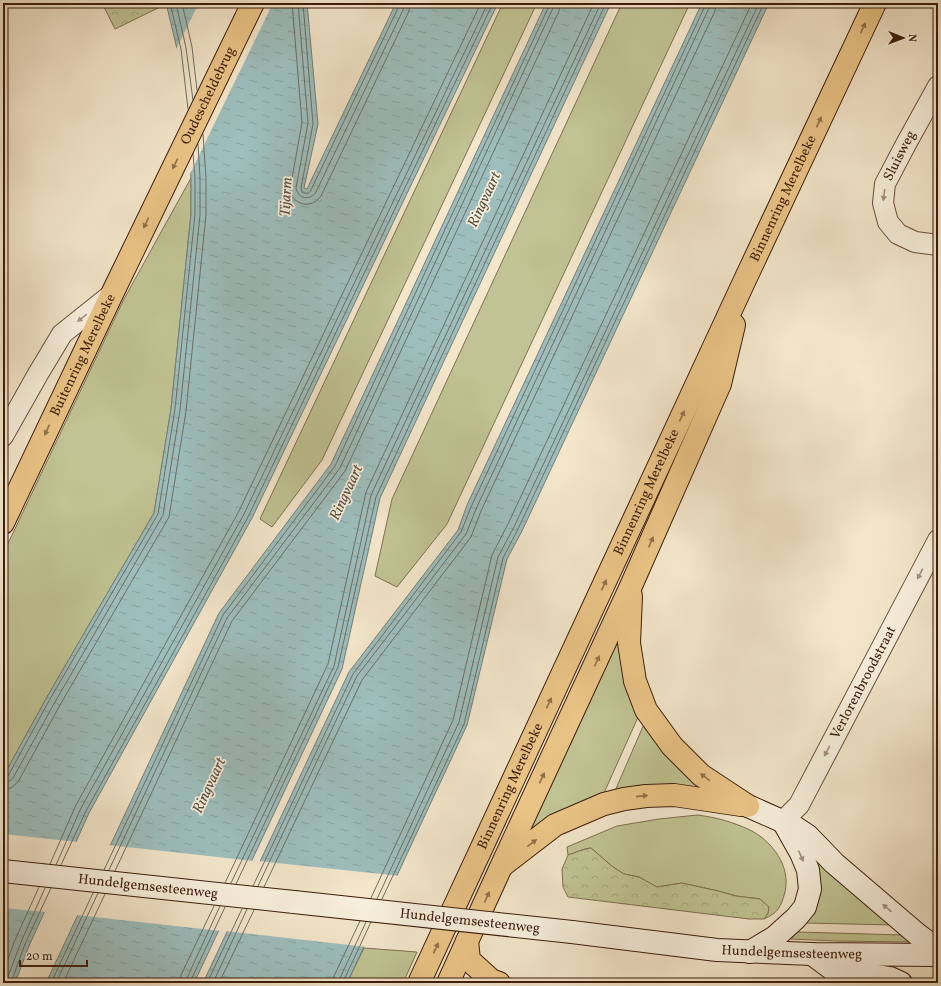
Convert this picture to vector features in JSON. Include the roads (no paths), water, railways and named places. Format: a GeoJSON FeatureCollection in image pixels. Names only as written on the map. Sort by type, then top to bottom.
{"type":"FeatureCollection","features":[{"type":"Feature","properties":{"kind":"highway","name":"Oudescheldebrug"},"geometry":{"type":"LineString","coordinates":[[163,188],[253,3]]}},
{"type":"Feature","properties":{"kind":"highway","name":"Binnenring Merelbeke"},"geometry":{"type":"LineString","coordinates":[[419,983],[875,3]]}},
{"type":"Feature","properties":{"kind":"highway","name":"Buitenring Merelbeke"},"geometry":{"type":"LineString","coordinates":[[3,523],[163,188]]}},
{"type":"Feature","properties":{"kind":"highway"},"geometry":{"type":"LineString","coordinates":[[448,983],[631,586],[720,384],[743,284]]}},
{"type":"Feature","properties":{"kind":"highway"},"geometry":{"type":"LineString","coordinates":[[631,586],[630,643],[635,681],[646,710],[672,746],[701,775],[748,806]]}},
{"type":"Feature","properties":{"kind":"highway"},"geometry":{"type":"LineString","coordinates":[[501,867],[555,825],[617,800],[646,796],[674,795],[748,806]]}},
{"type":"Feature","properties":{"kind":"highway"},"geometry":{"type":"LineString","coordinates":[[467,941],[469,960],[491,980],[499,983]]}},
{"type":"Feature","properties":{"kind":"main road"},"geometry":{"type":"LineString","coordinates":[[748,806],[783,821],[808,836],[834,863],[916,934],[938,950]]}},
{"type":"Feature","properties":{"kind":"main road"},"geometry":{"type":"LineString","coordinates":[[750,952],[774,937],[796,918],[805,907],[810,889],[808,870],[801,853],[783,821]]}},
{"type":"Feature","properties":{"kind":"main road","name":"Hundelgemsesteenweg"},"geometry":{"type":"LineString","coordinates":[[3,871],[572,932],[717,950],[812,954],[938,955]]}},
{"type":"Feature","properties":{"kind":"main road"},"geometry":{"type":"LineString","coordinates":[[812,954],[836,972],[865,974],[890,978],[901,983]]}},
{"type":"Feature","properties":{"kind":"street","name":"Sluisweg"},"geometry":{"type":"LineString","coordinates":[[938,86],[885,184],[883,203],[888,222],[898,234],[915,242],[938,245]]}},
{"type":"Feature","properties":{"kind":"street"},"geometry":{"type":"LineString","coordinates":[[3,436],[62,334],[112,294]]}},
{"type":"Feature","properties":{"kind":"street","name":"Verlorenbroodstraat"},"geometry":{"type":"LineString","coordinates":[[783,821],[799,805],[938,540]]}},
{"type":"Feature","properties":{"kind":"water","name":"Tijarm"},"geometry":{"type":"Polygon","coordinates":[[[166,3],[307,3],[318,124],[304,188],[307,189],[396,3],[498,3],[252,518],[89,813],[29,946],[15,983],[3,983],[3,777],[47,697],[154,513],[171,409],[191,214],[189,147],[177,49],[166,3]]]}},
{"type":"Feature","properties":{"kind":"water","name":"Ringvaart"},"geometry":{"type":"Polygon","coordinates":[[[546,3],[611,3],[380,498],[342,669],[194,983],[46,983],[219,613],[331,464],[546,3]]]}},
{"type":"Feature","properties":{"kind":"water"},"geometry":{"type":"Polygon","coordinates":[[[702,3],[769,3],[522,531],[507,559],[467,725],[347,983],[203,983],[349,672],[458,530],[467,505],[702,3]]]}}]}
